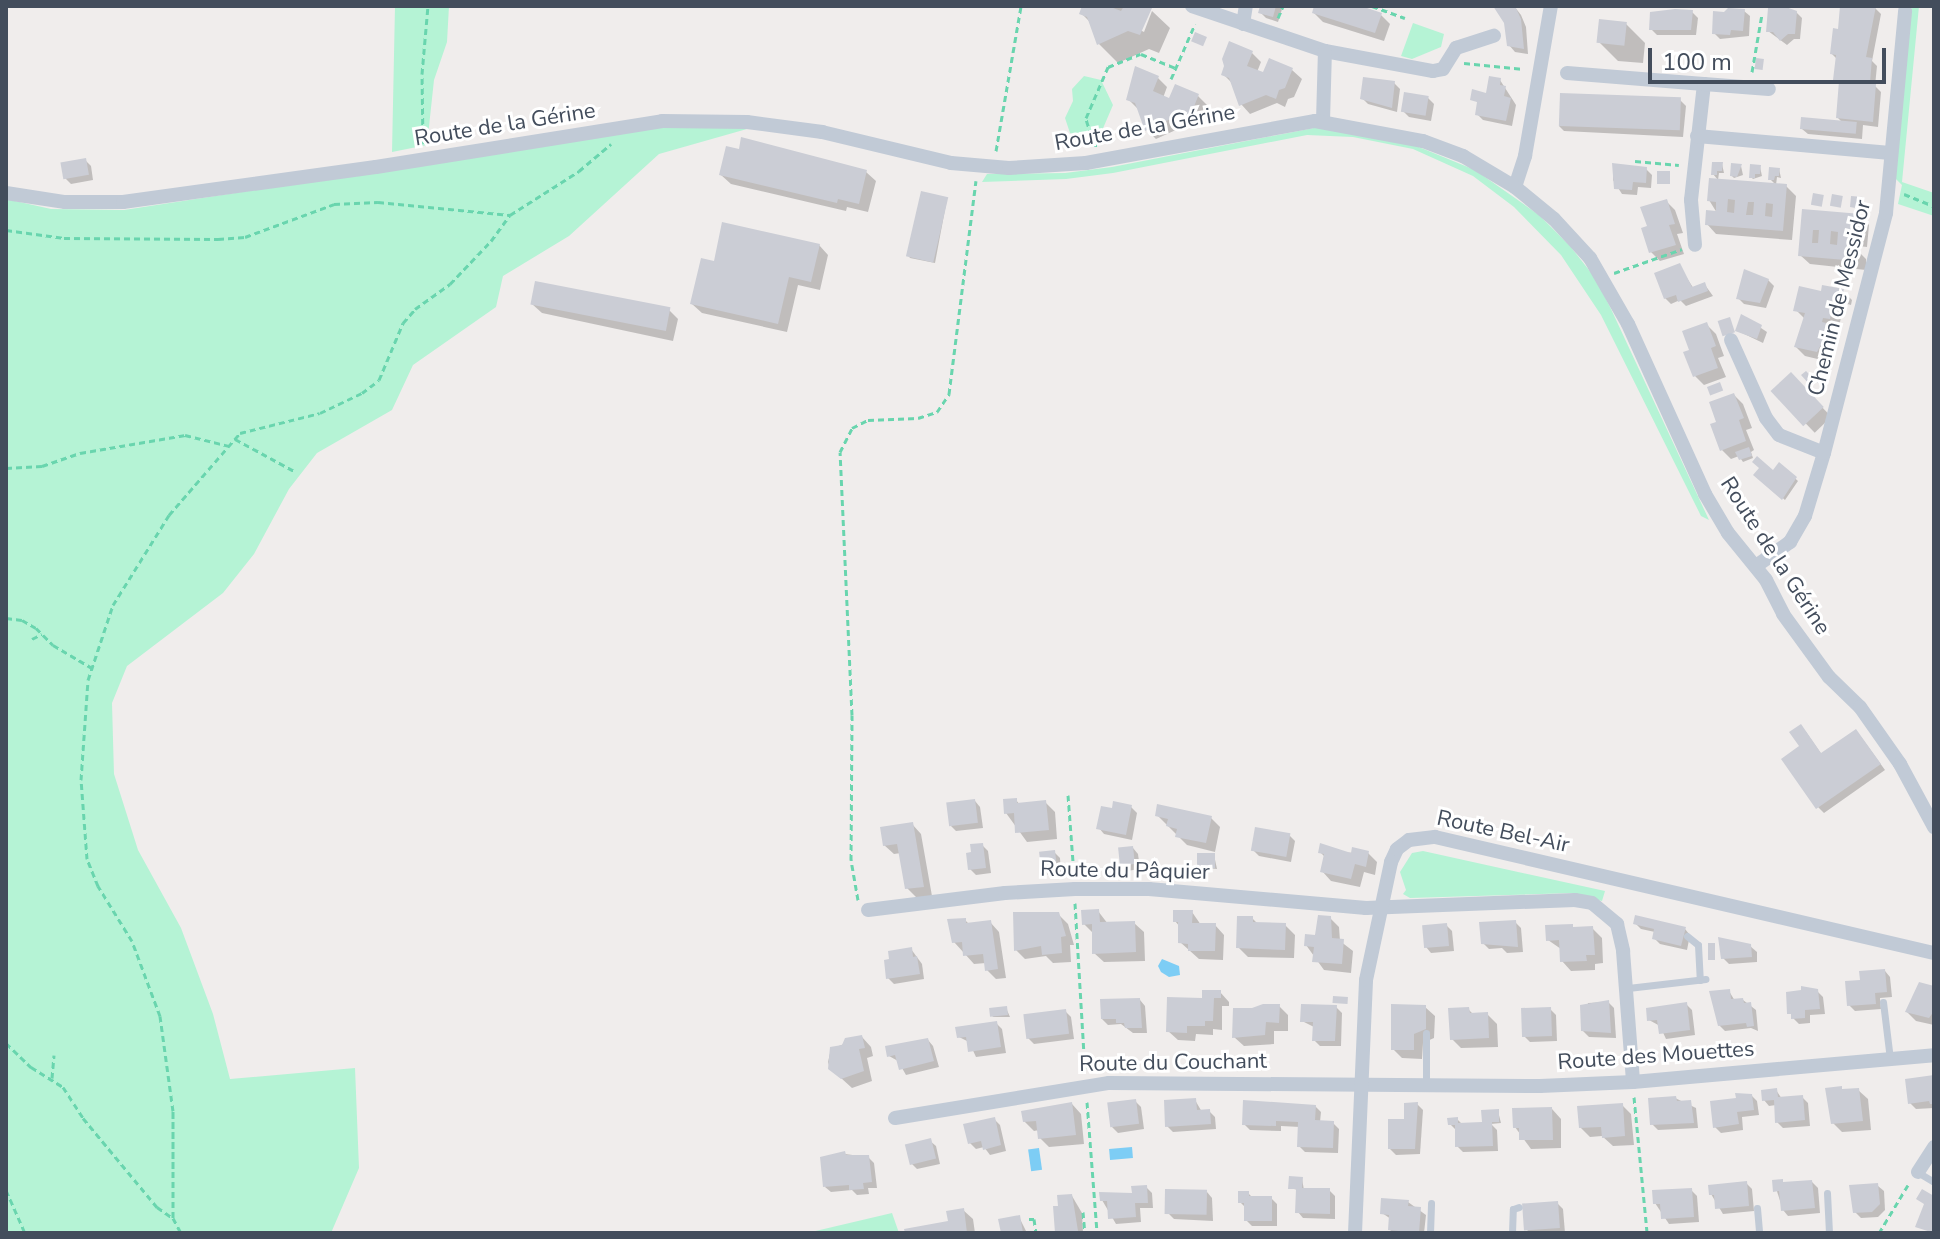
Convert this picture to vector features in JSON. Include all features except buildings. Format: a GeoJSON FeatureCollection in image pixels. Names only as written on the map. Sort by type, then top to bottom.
{"type":"FeatureCollection","features":[{"type":"Feature","properties":{"kind":"street"},"geometry":{"type":"LineString","coordinates":[[1243,24],[1246,6]]}},
{"type":"Feature","properties":{"kind":"street"},"geometry":{"type":"LineString","coordinates":[[1515,187],[1525,156],[1551,6]]}},
{"type":"Feature","properties":{"kind":"street"},"geometry":{"type":"LineString","coordinates":[[1197,8],[1325,51],[1433,71],[1443,69],[1456,48],[1494,36]]}},
{"type":"Feature","properties":{"kind":"street","name":"Chemin de Messidor"},"geometry":{"type":"LineString","coordinates":[[1756,566],[1790,542],[1805,516],[1824,453],[1889,188],[1905,11]]}},
{"type":"Feature","properties":{"kind":"street"},"geometry":{"type":"LineString","coordinates":[[1323,121],[1325,51]]}},
{"type":"Feature","properties":{"kind":"street"},"geometry":{"type":"LineString","coordinates":[[1567,73],[1769,89]]}},
{"type":"Feature","properties":{"kind":"street"},"geometry":{"type":"LineString","coordinates":[[1695,245],[1691,200],[1704,84]]}},
{"type":"Feature","properties":{"kind":"street","name":"Route de la Gérine"},"geometry":{"type":"LineString","coordinates":[[6,193],[65,202],[123,202],[662,121],[747,122],[822,132],[908,156],[996,167],[1060,166],[1323,121],[1399,134],[1431,144],[1481,165],[1515,187],[1554,219],[1603,278],[1628,324],[1705,494],[1728,533],[1756,566],[1783,614],[1820,664],[1860,707],[1900,764],[1934,827]]}},
{"type":"Feature","properties":{"kind":"street"},"geometry":{"type":"LineString","coordinates":[[1697,136],[1890,153]]}},
{"type":"Feature","properties":{"kind":"street"},"geometry":{"type":"LineString","coordinates":[[1731,340],[1766,418],[1779,435],[1824,453]]}},
{"type":"Feature","properties":{"kind":"street","name":"Route Bel-Air"},"geometry":{"type":"LineString","coordinates":[[1355,1233],[1366,980],[1397,849],[1421,837],[1435,837],[1934,953]]}},
{"type":"Feature","properties":{"kind":"street","name":"Route du Pâquier"},"geometry":{"type":"LineString","coordinates":[[868,910],[1005,893],[1075,889],[1149,889],[1297,903],[1381,907],[1575,900],[1592,903],[1617,924],[1628,988],[1633,1082]]}},
{"type":"Feature","properties":{"kind":"street","name":"Route des Mouettes"},"geometry":{"type":"LineString","coordinates":[[1359,1086],[1426,1088],[1633,1082],[1934,1055]]}},
{"type":"Feature","properties":{"kind":"street","name":"Route du Couchant"},"geometry":{"type":"LineString","coordinates":[[895,1118],[1086,1086],[1211,1081],[1359,1086]]}},
{"type":"Feature","properties":{"kind":"street"},"geometry":{"type":"LineString","coordinates":[[1918,1172],[1934,1147]]}},
{"type":"Feature","properties":{"kind":"lane"},"geometry":{"type":"LineString","coordinates":[[1628,988],[1703,980],[1698,945],[1687,936]]}},
{"type":"Feature","properties":{"kind":"lane"},"geometry":{"type":"LineString","coordinates":[[1883,1002],[1890,1059]]}},
{"type":"Feature","properties":{"kind":"lane"},"geometry":{"type":"LineString","coordinates":[[1426,1033],[1426,1088]]}},
{"type":"Feature","properties":{"kind":"lane"},"geometry":{"type":"LineString","coordinates":[[1918,1172],[1934,1182]]}},
{"type":"Feature","properties":{"kind":"lane"},"geometry":{"type":"LineString","coordinates":[[1827,1193],[1829,1233]]}},
{"type":"Feature","properties":{"kind":"lane"},"geometry":{"type":"LineString","coordinates":[[1430,1233],[1431,1203]]}},
{"type":"Feature","properties":{"kind":"lane"},"geometry":{"type":"LineString","coordinates":[[1512,1233],[1513,1209],[1519,1207]]}},
{"type":"Feature","properties":{"kind":"lane"},"geometry":{"type":"LineString","coordinates":[[1757,1208],[1759,1233]]}},
{"type":"Feature","properties":{"kind":"path"},"geometry":{"type":"LineString","coordinates":[[996,167],[1021,6]]}},
{"type":"Feature","properties":{"kind":"path"},"geometry":{"type":"LineString","coordinates":[[1372,6],[1405,18]]}},
{"type":"Feature","properties":{"kind":"path"},"geometry":{"type":"LineString","coordinates":[[424,159],[422,74],[428,7]]}},
{"type":"Feature","properties":{"kind":"path"},"geometry":{"type":"LineString","coordinates":[[1171,79],[1197,8]]}},
{"type":"Feature","properties":{"kind":"path"},"geometry":{"type":"LineString","coordinates":[[1751,88],[1762,14]]}},
{"type":"Feature","properties":{"kind":"path"},"geometry":{"type":"LineString","coordinates":[[1112,158],[1107,144],[1094,145],[1086,118],[1108,67],[1141,54],[1175,68]]}},
{"type":"Feature","properties":{"kind":"path"},"geometry":{"type":"LineString","coordinates":[[1448,62],[1531,70]]}},
{"type":"Feature","properties":{"kind":"path"},"geometry":{"type":"LineString","coordinates":[[173,1218],[173,1111],[160,1016],[132,941],[98,886],[87,859],[81,780],[88,680],[113,605],[169,515],[235,439],[249,430],[320,413],[362,393],[379,380],[403,323],[415,309],[450,284],[491,241],[510,215],[579,171],[611,145],[617,129]]}},
{"type":"Feature","properties":{"kind":"path"},"geometry":{"type":"LineString","coordinates":[[1635,161],[1693,167]]}},
{"type":"Feature","properties":{"kind":"path"},"geometry":{"type":"LineString","coordinates":[[868,910],[859,903],[851,860],[852,715],[840,452],[852,428],[868,420],[918,418],[937,412],[949,394],[973,190],[980,166]]}},
{"type":"Feature","properties":{"kind":"path"},"geometry":{"type":"LineString","coordinates":[[1889,188],[1934,206]]}},
{"type":"Feature","properties":{"kind":"path"},"geometry":{"type":"LineString","coordinates":[[6,230],[64,238],[232,238],[245,237],[334,204],[378,202],[510,215]]}},
{"type":"Feature","properties":{"kind":"path"},"geometry":{"type":"LineString","coordinates":[[1603,278],[1695,245]]}},
{"type":"Feature","properties":{"kind":"path"},"geometry":{"type":"LineString","coordinates":[[6,468],[42,466],[80,453],[185,435],[229,446]]}},
{"type":"Feature","properties":{"kind":"path"},"geometry":{"type":"LineString","coordinates":[[235,439],[296,472]]}},
{"type":"Feature","properties":{"kind":"path"},"geometry":{"type":"LineString","coordinates":[[6,618],[22,620],[92,668]]}},
{"type":"Feature","properties":{"kind":"path"},"geometry":{"type":"LineString","coordinates":[[32,639],[42,634]]}},
{"type":"Feature","properties":{"kind":"path"},"geometry":{"type":"LineString","coordinates":[[1068,795],[1097,1233]]}},
{"type":"Feature","properties":{"kind":"path"},"geometry":{"type":"LineString","coordinates":[[6,1043],[31,1067],[52,1078],[157,1207],[173,1218],[181,1233]]}},
{"type":"Feature","properties":{"kind":"path"},"geometry":{"type":"LineString","coordinates":[[52,1078],[54,1055]]}},
{"type":"Feature","properties":{"kind":"path"},"geometry":{"type":"LineString","coordinates":[[1633,1082],[1647,1233]]}},
{"type":"Feature","properties":{"kind":"path"},"geometry":{"type":"LineString","coordinates":[[1879,1233],[1918,1172]]}},
{"type":"Feature","properties":{"kind":"path"},"geometry":{"type":"LineString","coordinates":[[6,1190],[25,1233]]}},
{"type":"Feature","properties":{"kind":"path"},"geometry":{"type":"LineString","coordinates":[[1083,1212],[1085,1233]]}},
{"type":"Feature","properties":{"kind":"path"},"geometry":{"type":"LineString","coordinates":[[1029,1219],[1034,1219],[1036,1233]]}},
{"type":"Feature","properties":{"kind":"green space"},"geometry":{"type":"Polygon","coordinates":[[[395,6],[449,6],[447,42],[434,80],[427,145],[392,152],[395,6]]]}},
{"type":"Feature","properties":{"kind":"green space"},"geometry":{"type":"Polygon","coordinates":[[[1919,6],[1902,182],[1934,193],[1934,216],[1898,204],[1902,185],[1895,178],[1911,9],[1919,6]]]}},
{"type":"Feature","properties":{"kind":"green space"},"geometry":{"type":"Polygon","coordinates":[[[1413,23],[1444,34],[1441,47],[1412,59],[1401,56],[1413,23]]]}},
{"type":"Feature","properties":{"kind":"green space"},"geometry":{"type":"Polygon","coordinates":[[[1084,76],[1101,80],[1113,105],[1101,133],[1087,139],[1070,133],[1065,118],[1073,101],[1072,89],[1084,76]]]}},
{"type":"Feature","properties":{"kind":"green space"},"geometry":{"type":"Polygon","coordinates":[[[662,127],[754,127],[659,154],[569,236],[503,276],[496,307],[413,365],[392,410],[317,453],[289,489],[254,554],[223,593],[127,666],[112,703],[114,774],[138,850],[181,928],[213,1014],[230,1079],[355,1068],[359,1168],[331,1233],[6,1233],[6,199],[51,209],[124,210],[662,127]]]}},
{"type":"Feature","properties":{"kind":"green space"},"geometry":{"type":"Polygon","coordinates":[[[1319,127],[1414,145],[1475,170],[1539,215],[1570,246],[1596,279],[1709,520],[1701,516],[1601,315],[1561,255],[1514,207],[1473,176],[1413,149],[1353,137],[1307,135],[1113,173],[1066,179],[982,182],[987,174],[1065,173],[1112,167],[1319,127]]]}},
{"type":"Feature","properties":{"kind":"green space"},"geometry":{"type":"Polygon","coordinates":[[[1423,851],[1605,891],[1602,901],[1573,893],[1410,898],[1403,894],[1406,890],[1400,872],[1412,853],[1423,851]]]}},
{"type":"Feature","properties":{"kind":"green space"},"geometry":{"type":"Polygon","coordinates":[[[892,1213],[899,1233],[807,1233],[892,1213]]]}},
{"type":"Feature","properties":{"kind":"water"},"geometry":{"type":"Polygon","coordinates":[[[1162,959],[1179,966],[1180,975],[1169,977],[1161,972],[1158,966],[1162,959]]]}},
{"type":"Feature","properties":{"kind":"water"},"geometry":{"type":"Polygon","coordinates":[[[1132,1147],[1133,1158],[1110,1160],[1109,1149],[1132,1147]]]}},
{"type":"Feature","properties":{"kind":"water"},"geometry":{"type":"Polygon","coordinates":[[[1039,1148],[1042,1170],[1031,1171],[1028,1150],[1039,1148]]]}}]}
